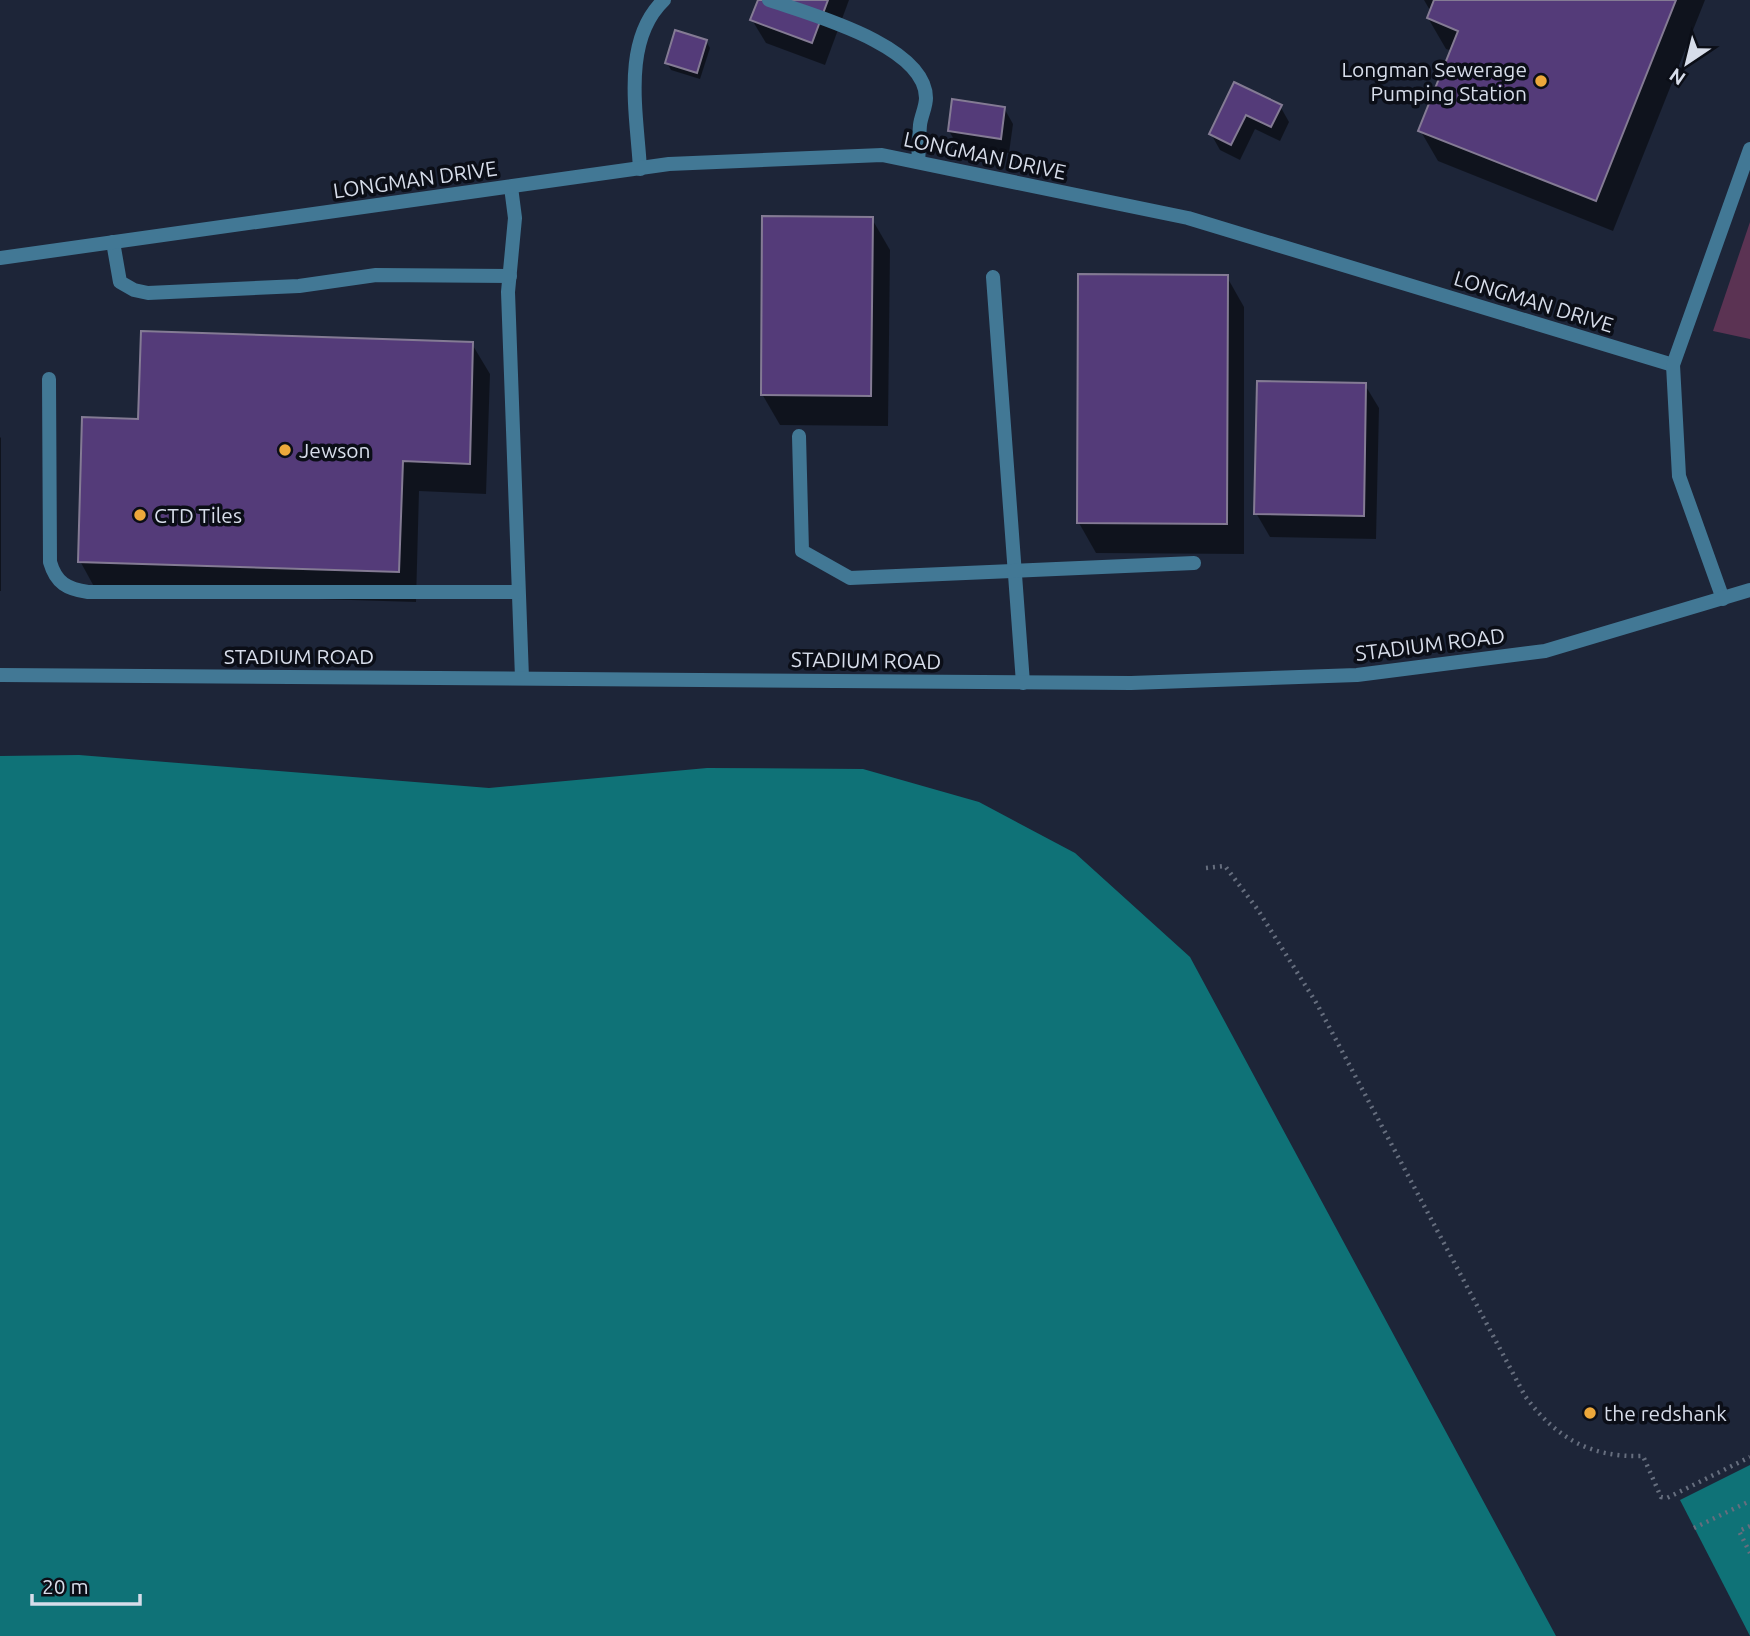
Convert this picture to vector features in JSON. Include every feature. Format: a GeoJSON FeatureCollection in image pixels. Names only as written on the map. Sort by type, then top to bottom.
{"type":"FeatureCollection","features":[{"type":"Feature","properties":{"kind":"street"},"geometry":{"type":"LineString","coordinates":[[640,169],[638,43],[652,11],[664,0]]}},
{"type":"Feature","properties":{"kind":"street"},"geometry":{"type":"LineString","coordinates":[[769,0],[839,24],[884,46],[913,67],[926,97],[918,162]]}},
{"type":"Feature","properties":{"kind":"street"},"geometry":{"type":"LineString","coordinates":[[1749,152],[1673,365],[1679,476],[1723,599],[1750,590]]}},
{"type":"Feature","properties":{"kind":"street","name":"LONGMAN DRIVE"},"geometry":{"type":"LineString","coordinates":[[0,258],[669,164],[882,155],[1188,218],[1673,365]]}},
{"type":"Feature","properties":{"kind":"street"},"geometry":{"type":"LineString","coordinates":[[511,187],[515,218],[510,276],[522,678]]}},
{"type":"Feature","properties":{"kind":"street"},"geometry":{"type":"LineString","coordinates":[[113,242],[120,282],[134,290],[148,293],[299,286],[376,275],[510,276]]}},
{"type":"Feature","properties":{"kind":"street"},"geometry":{"type":"LineString","coordinates":[[993,277],[1023,682]]}},
{"type":"Feature","properties":{"kind":"street"},"geometry":{"type":"LineString","coordinates":[[49,379],[50,562],[54,574],[62,584],[74,590],[518,592]]}},
{"type":"Feature","properties":{"kind":"street"},"geometry":{"type":"LineString","coordinates":[[799,436],[802,551],[850,578],[1194,563]]}},
{"type":"Feature","properties":{"kind":"street","name":"STADIUM ROAD"},"geometry":{"type":"LineString","coordinates":[[0,675],[1130,683],[1357,676],[1545,651],[1723,599]]}},
{"type":"Feature","properties":{"kind":"path"},"geometry":{"type":"LineString","coordinates":[[1206,868],[1225,866],[1258,910],[1311,993],[1519,1385],[1544,1422],[1564,1438],[1584,1446],[1630,1457],[1643,1456],[1661,1497],[1667,1498],[1750,1457]]}},
{"type":"Feature","properties":{"kind":"path"},"geometry":{"type":"LineString","coordinates":[[1694,1528],[1750,1501]]}},
{"type":"Feature","properties":{"kind":"path"},"geometry":{"type":"LineString","coordinates":[[1750,1526],[1739,1531],[1750,1553]]}},
{"type":"Feature","properties":{"kind":"shaded area"},"geometry":{"type":"Polygon","coordinates":[[[1750,222],[1750,339],[1713,331],[1750,222]]]}},
{"type":"Feature","properties":{"kind":"shaded area"},"geometry":{"type":"Polygon","coordinates":[[[79,755],[489,788],[707,768],[863,769],[979,802],[1075,853],[1190,957],[1556,1636],[0,1636],[0,756],[79,755]]]}},
{"type":"Feature","properties":{"kind":"shaded area"},"geometry":{"type":"Polygon","coordinates":[[[1750,1465],[1750,1636],[1680,1500],[1750,1465]]]}},
{"type":"Feature","properties":{"kind":"building"},"geometry":{"type":"Polygon","coordinates":[[[758,0],[828,0],[812,43],[750,20],[758,0]]]}},
{"type":"Feature","properties":{"kind":"building","name":"Longman Sewerage Pumping Station"},"geometry":{"type":"Polygon","coordinates":[[[1434,0],[1676,0],[1596,201],[1418,131],[1458,31],[1427,18],[1434,0]]]}},
{"type":"Feature","properties":{"kind":"building"},"geometry":{"type":"Polygon","coordinates":[[[675,30],[707,40],[697,73],[665,63],[675,30]]]}},
{"type":"Feature","properties":{"kind":"building"},"geometry":{"type":"Polygon","coordinates":[[[1234,82],[1282,105],[1271,127],[1246,115],[1231,145],[1209,134],[1234,82]]]}},
{"type":"Feature","properties":{"kind":"building"},"geometry":{"type":"Polygon","coordinates":[[[952,99],[1005,107],[1001,139],[948,131],[952,99]]]}},
{"type":"Feature","properties":{"kind":"building"},"geometry":{"type":"Polygon","coordinates":[[[762,216],[873,217],[871,396],[761,395],[762,216]]]}},
{"type":"Feature","properties":{"kind":"building"},"geometry":{"type":"Polygon","coordinates":[[[1078,274],[1228,275],[1227,524],[1077,523],[1078,274]]]}},
{"type":"Feature","properties":{"kind":"building"},"geometry":{"type":"Polygon","coordinates":[[[141,331],[473,342],[470,464],[403,461],[399,572],[78,562],[82,417],[138,419],[141,331]]]}},
{"type":"Feature","properties":{"kind":"building"},"geometry":{"type":"Polygon","coordinates":[[[1257,381],[1366,383],[1364,516],[1254,514],[1257,381]]]}},
{"type":"Feature","properties":{"kind":"place","name":"Longman Sewerage Pumping Station"},"geometry":{"type":"Point","coordinates":[1541,81]}},
{"type":"Feature","properties":{"kind":"place","name":"Jewson"},"geometry":{"type":"Point","coordinates":[285,450]}},
{"type":"Feature","properties":{"kind":"place","name":"CTD Tiles"},"geometry":{"type":"Point","coordinates":[140,515]}},
{"type":"Feature","properties":{"kind":"place","name":"the redshank"},"geometry":{"type":"Point","coordinates":[1590,1413]}}]}
